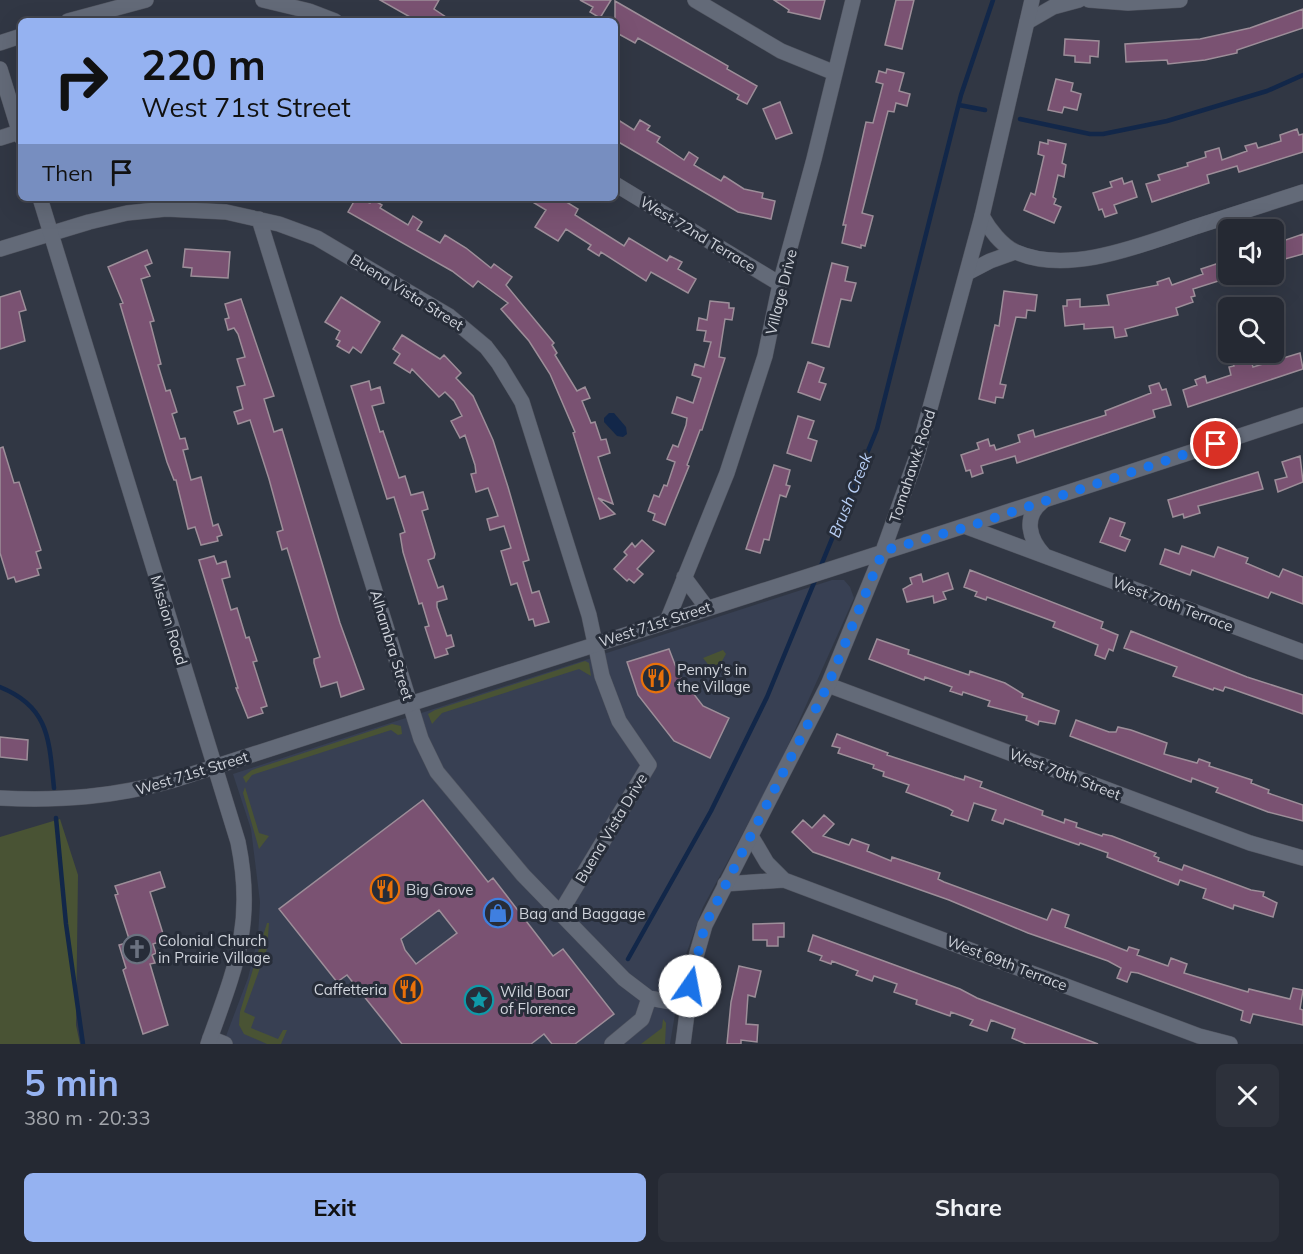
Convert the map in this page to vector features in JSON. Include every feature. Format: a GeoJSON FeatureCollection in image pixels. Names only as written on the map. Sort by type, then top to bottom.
{"type":"FeatureCollection","features":[{"type":"Feature","properties":{"kind":"street"},"geometry":{"type":"LineString","coordinates":[[79,18],[146,0]]}},
{"type":"Feature","properties":{"kind":"street"},"geometry":{"type":"LineString","coordinates":[[263,0],[309,11],[327,18]]}},
{"type":"Feature","properties":{"kind":"street"},"geometry":{"type":"LineString","coordinates":[[695,0],[781,51],[835,73]]}},
{"type":"Feature","properties":{"kind":"street","name":"Village Drive"},"geometry":{"type":"LineString","coordinates":[[666,621],[748,413],[765,356],[780,284],[792,247],[853,0]]}},
{"type":"Feature","properties":{"kind":"street","name":"Tomahawk Road"},"geometry":{"type":"LineString","coordinates":[[684,1044],[687,1005],[705,925],[828,685],[883,551],[917,456],[982,216],[1032,0]]}},
{"type":"Feature","properties":{"kind":"street"},"geometry":{"type":"LineString","coordinates":[[1027,22],[1053,7],[1079,0]]}},
{"type":"Feature","properties":{"kind":"street"},"geometry":{"type":"LineString","coordinates":[[1089,0],[1128,3],[1180,0]]}},
{"type":"Feature","properties":{"kind":"street"},"geometry":{"type":"LineString","coordinates":[[0,43],[18,37]]}},
{"type":"Feature","properties":{"kind":"street"},"geometry":{"type":"LineString","coordinates":[[0,69],[18,128]]}},
{"type":"Feature","properties":{"kind":"street"},"geometry":{"type":"LineString","coordinates":[[0,138],[18,134]]}},
{"type":"Feature","properties":{"kind":"street","name":"West 72nd Terrace"},"geometry":{"type":"LineString","coordinates":[[618,186],[780,284]]}},
{"type":"Feature","properties":{"kind":"street"},"geometry":{"type":"LineString","coordinates":[[982,216],[988,227],[1015,252],[1043,259],[1107,255],[1303,192]]}},
{"type":"Feature","properties":{"kind":"street","name":"Mission Road"},"geometry":{"type":"LineString","coordinates":[[41,201],[238,842],[246,893],[244,935],[209,1041]]}},
{"type":"Feature","properties":{"kind":"street","name":"Buena Vista Street"},"geometry":{"type":"LineString","coordinates":[[0,249],[127,213],[166,209],[225,212],[259,219],[317,238],[382,274],[449,316],[486,347],[500,364],[522,402],[595,644]]}},
{"type":"Feature","properties":{"kind":"street","name":"Alhambra Street"},"geometry":{"type":"LineString","coordinates":[[259,219],[425,751],[437,772],[523,875],[624,979],[649,998]]}},
{"type":"Feature","properties":{"kind":"street"},"geometry":{"type":"LineString","coordinates":[[967,273],[1015,252]]}},
{"type":"Feature","properties":{"kind":"street","name":"West 71st Street"},"geometry":{"type":"LineString","coordinates":[[0,798],[89,798],[137,791],[798,578],[967,527],[1303,415]]}},
{"type":"Feature","properties":{"kind":"street"},"geometry":{"type":"LineString","coordinates":[[1042,502],[1032,512],[1030,522],[1032,538],[1044,555]]}},
{"type":"Feature","properties":{"kind":"street","name":"West 70th Terrace"},"geometry":{"type":"LineString","coordinates":[[967,527],[1303,652]]}},
{"type":"Feature","properties":{"kind":"street"},"geometry":{"type":"LineString","coordinates":[[684,577],[707,608]]}},
{"type":"Feature","properties":{"kind":"street","name":"Buena Vista Drive"},"geometry":{"type":"LineString","coordinates":[[560,913],[649,765],[619,721],[602,676],[595,644]]}},
{"type":"Feature","properties":{"kind":"street","name":"West 70th Street"},"geometry":{"type":"LineString","coordinates":[[828,685],[1250,843],[1303,858]]}},
{"type":"Feature","properties":{"kind":"street","name":"West 69th Terrace"},"geometry":{"type":"LineString","coordinates":[[751,836],[767,863],[784,880],[1200,1036],[1230,1044]]}},
{"type":"Feature","properties":{"kind":"street","name":"West 69th Terrace"},"geometry":{"type":"LineString","coordinates":[[726,884],[784,880]]}},
{"type":"Feature","properties":{"kind":"street"},"geometry":{"type":"LineString","coordinates":[[612,1044],[642,1019],[649,998],[687,1005]]}},
{"type":"Feature","properties":{"kind":"street"},"geometry":{"type":"LineString","coordinates":[[209,1041],[225,1044]]}},
{"type":"Feature","properties":{"kind":"shaded area"},"geometry":{"type":"Polygon","coordinates":[[[832,580],[844,580],[850,587],[854,598],[778,768],[703,907],[684,960],[670,1044],[223,1044],[248,978],[258,937],[260,902],[251,829],[233,774],[832,580]]]}},
{"type":"Feature","properties":{"kind":"green space"},"geometry":{"type":"Polygon","coordinates":[[[723,650],[726,654],[715,673],[703,658],[723,650]]]}},
{"type":"Feature","properties":{"kind":"green space"},"geometry":{"type":"Polygon","coordinates":[[[585,661],[589,663],[591,676],[579,669],[442,713],[432,724],[428,714],[435,710],[585,661]]]}},
{"type":"Feature","properties":{"kind":"green space"},"geometry":{"type":"Polygon","coordinates":[[[392,724],[401,726],[402,734],[398,735],[391,730],[252,775],[246,783],[243,777],[252,770],[392,724]]]}},
{"type":"Feature","properties":{"kind":"green space"},"geometry":{"type":"Polygon","coordinates":[[[245,787],[259,833],[269,836],[259,849],[243,793],[245,787]]]}},
{"type":"Feature","properties":{"kind":"green space"},"geometry":{"type":"Polygon","coordinates":[[[60,819],[78,875],[76,1025],[80,1044],[0,1044],[0,837],[60,819]]]}},
{"type":"Feature","properties":{"kind":"green space"},"geometry":{"type":"Polygon","coordinates":[[[267,923],[269,923],[267,949],[244,1012],[255,1017],[251,1028],[278,1039],[283,1030],[287,1030],[281,1044],[267,1044],[244,1034],[239,1025],[240,1012],[267,923]]]}},
{"type":"Feature","properties":{"kind":"green space"},"geometry":{"type":"Polygon","coordinates":[[[663,1019],[666,1023],[665,1044],[641,1044],[662,1028],[663,1019]]]}},
{"type":"Feature","properties":{"kind":"water"},"geometry":{"type":"Polygon","coordinates":[[[609,413],[614,413],[626,427],[627,434],[623,437],[617,436],[604,422],[604,418],[609,413]]]}},
{"type":"Feature","properties":{"kind":"building"},"geometry":{"type":"Polygon","coordinates":[[[380,0],[439,0],[434,9],[448,18],[412,18],[380,0]]]}},
{"type":"Feature","properties":{"kind":"building"},"geometry":{"type":"Polygon","coordinates":[[[580,0],[611,0],[600,18],[590,12],[593,7],[580,0]]]}},
{"type":"Feature","properties":{"kind":"building"},"geometry":{"type":"Polygon","coordinates":[[[774,0],[825,0],[820,19],[788,12],[789,10],[774,0]]]}},
{"type":"Feature","properties":{"kind":"building"},"geometry":{"type":"Polygon","coordinates":[[[896,0],[914,0],[902,49],[885,45],[896,0]]]}},
{"type":"Feature","properties":{"kind":"building"},"geometry":{"type":"Polygon","coordinates":[[[615,1],[728,66],[727,69],[757,86],[747,104],[737,99],[739,95],[638,38],[635,43],[618,34],[618,18],[615,18],[615,1]]]}},
{"type":"Feature","properties":{"kind":"building"},"geometry":{"type":"Polygon","coordinates":[[[1303,9],[1303,28],[1237,50],[1237,53],[1205,60],[1168,64],[1167,60],[1126,62],[1125,44],[1200,39],[1250,28],[1303,9]]]}},
{"type":"Feature","properties":{"kind":"building"},"geometry":{"type":"Polygon","coordinates":[[[1065,39],[1099,41],[1098,57],[1090,56],[1090,63],[1075,62],[1075,56],[1064,55],[1065,39]]]}},
{"type":"Feature","properties":{"kind":"building"},"geometry":{"type":"Polygon","coordinates":[[[887,69],[904,73],[899,91],[910,94],[907,106],[896,103],[894,112],[888,111],[862,213],[873,216],[865,246],[861,245],[861,248],[842,243],[846,225],[843,225],[866,122],[873,123],[883,84],[876,82],[879,71],[886,73],[887,69]]]}},
{"type":"Feature","properties":{"kind":"building"},"geometry":{"type":"Polygon","coordinates":[[[1056,79],[1073,83],[1071,91],[1081,94],[1077,110],[1064,107],[1062,113],[1048,110],[1056,79]]]}},
{"type":"Feature","properties":{"kind":"building"},"geometry":{"type":"Polygon","coordinates":[[[780,102],[792,133],[776,139],[763,109],[780,102]]]}},
{"type":"Feature","properties":{"kind":"building"},"geometry":{"type":"Polygon","coordinates":[[[618,120],[634,130],[640,120],[650,126],[647,130],[660,137],[657,142],[684,160],[689,152],[698,158],[694,165],[721,181],[724,176],[744,189],[763,193],[762,198],[775,201],[771,219],[738,212],[618,142],[618,120]]]}},
{"type":"Feature","properties":{"kind":"building"},"geometry":{"type":"Polygon","coordinates":[[[1297,129],[1299,135],[1303,134],[1303,152],[1239,172],[1237,166],[1207,175],[1209,183],[1152,202],[1146,184],[1160,180],[1158,175],[1188,166],[1187,163],[1206,157],[1205,152],[1219,148],[1222,160],[1247,151],[1245,146],[1256,143],[1258,148],[1281,141],[1280,135],[1297,129]]]}},
{"type":"Feature","properties":{"kind":"building"},"geometry":{"type":"Polygon","coordinates":[[[1048,140],[1066,144],[1062,163],[1066,165],[1064,177],[1058,175],[1053,197],[1056,199],[1054,204],[1061,207],[1054,223],[1024,210],[1031,193],[1035,195],[1044,156],[1038,154],[1040,142],[1048,144],[1048,140]]]}},
{"type":"Feature","properties":{"kind":"building"},"geometry":{"type":"Polygon","coordinates":[[[1122,178],[1124,184],[1132,181],[1137,197],[1114,205],[1117,213],[1105,217],[1102,209],[1099,210],[1093,193],[1112,187],[1110,182],[1122,178]]]}},
{"type":"Feature","properties":{"kind":"building"},"geometry":{"type":"Polygon","coordinates":[[[354,201],[370,203],[375,201],[382,205],[380,208],[408,225],[413,216],[422,222],[417,230],[440,243],[445,235],[491,268],[494,264],[512,277],[506,285],[554,343],[552,345],[557,353],[555,355],[577,391],[585,387],[590,398],[582,401],[591,423],[595,422],[601,440],[606,439],[610,453],[598,457],[613,504],[598,498],[615,514],[600,519],[573,433],[575,432],[550,374],[529,341],[501,309],[508,303],[478,281],[473,287],[452,271],[348,212],[354,201]]]}},
{"type":"Feature","properties":{"kind":"building"},"geometry":{"type":"Polygon","coordinates":[[[531,201],[565,201],[578,209],[575,215],[624,246],[629,238],[667,261],[670,256],[682,262],[678,269],[696,279],[688,293],[651,272],[646,281],[601,252],[599,256],[588,249],[591,245],[566,229],[558,241],[535,227],[546,210],[531,201]]]}},
{"type":"Feature","properties":{"kind":"building"},"geometry":{"type":"Polygon","coordinates":[[[1303,234],[1303,254],[1284,259],[1284,241],[1303,234]]]}},
{"type":"Feature","properties":{"kind":"building"},"geometry":{"type":"Polygon","coordinates":[[[185,249],[230,252],[228,278],[191,276],[192,268],[183,267],[185,249]]]}},
{"type":"Feature","properties":{"kind":"building"},"geometry":{"type":"Polygon","coordinates":[[[147,250],[152,263],[145,266],[150,276],[141,279],[154,321],[150,322],[161,364],[158,365],[166,391],[170,390],[177,412],[172,414],[180,439],[185,438],[188,449],[183,450],[191,480],[201,477],[213,526],[218,524],[222,535],[217,537],[218,541],[201,545],[195,527],[188,529],[176,480],[167,462],[120,304],[123,303],[108,267],[147,250]]]}},
{"type":"Feature","properties":{"kind":"building"},"geometry":{"type":"Polygon","coordinates":[[[832,263],[848,267],[845,281],[856,283],[851,301],[841,299],[829,347],[812,343],[832,263]]]}},
{"type":"Feature","properties":{"kind":"building"},"geometry":{"type":"Polygon","coordinates":[[[1218,263],[1218,281],[1193,289],[1195,296],[1191,297],[1193,302],[1176,308],[1178,315],[1125,329],[1127,336],[1115,338],[1113,327],[1084,329],[1084,324],[1065,326],[1063,306],[1067,306],[1067,300],[1080,299],[1080,307],[1109,305],[1107,295],[1158,285],[1157,282],[1169,278],[1172,285],[1203,274],[1201,269],[1218,263]]]}},
{"type":"Feature","properties":{"kind":"building"},"geometry":{"type":"Polygon","coordinates":[[[20,291],[26,310],[19,312],[25,341],[0,349],[0,297],[20,291]]]}},
{"type":"Feature","properties":{"kind":"building"},"geometry":{"type":"Polygon","coordinates":[[[1004,291],[1037,295],[1035,311],[1027,310],[1026,318],[1016,317],[1000,384],[1006,385],[1003,398],[996,397],[995,403],[979,399],[995,325],[999,326],[1004,291]]]}},
{"type":"Feature","properties":{"kind":"building"},"geometry":{"type":"Polygon","coordinates":[[[341,297],[380,322],[361,353],[353,347],[349,353],[337,346],[340,341],[336,339],[340,331],[325,322],[341,297]]]}},
{"type":"Feature","properties":{"kind":"building"},"geometry":{"type":"Polygon","coordinates":[[[241,299],[274,396],[264,399],[274,432],[282,429],[340,623],[364,689],[341,697],[337,682],[321,687],[314,663],[314,659],[320,657],[287,548],[282,550],[277,532],[283,530],[269,479],[250,420],[238,424],[234,412],[243,409],[237,387],[245,385],[237,359],[245,357],[238,334],[234,328],[228,330],[225,319],[229,318],[225,304],[241,299]]]}},
{"type":"Feature","properties":{"kind":"building"},"geometry":{"type":"Polygon","coordinates":[[[710,301],[729,303],[729,308],[734,308],[732,320],[725,319],[719,357],[725,358],[702,430],[700,430],[687,465],[689,466],[665,525],[653,520],[655,514],[648,511],[654,495],[659,497],[664,485],[667,486],[675,462],[667,459],[673,445],[678,447],[686,425],[687,418],[672,413],[677,397],[693,403],[701,378],[692,375],[695,364],[704,367],[711,342],[704,341],[706,331],[697,330],[699,318],[707,320],[710,301]]]}},
{"type":"Feature","properties":{"kind":"building"},"geometry":{"type":"Polygon","coordinates":[[[402,335],[440,359],[444,355],[461,373],[456,378],[473,396],[493,440],[508,487],[529,560],[523,562],[532,593],[539,591],[549,622],[535,626],[533,619],[529,620],[517,583],[511,585],[501,551],[511,548],[504,526],[490,530],[487,519],[498,516],[488,488],[476,492],[471,474],[476,473],[475,465],[465,435],[460,438],[451,421],[462,416],[454,401],[445,392],[439,397],[412,369],[410,373],[394,363],[400,354],[393,349],[402,335]]]}},
{"type":"Feature","properties":{"kind":"building"},"geometry":{"type":"Polygon","coordinates":[[[1300,353],[1303,369],[1188,407],[1183,390],[1197,385],[1195,380],[1205,376],[1207,383],[1231,375],[1229,367],[1234,366],[1233,363],[1252,363],[1253,367],[1266,363],[1284,363],[1284,358],[1300,353]]]}},
{"type":"Feature","properties":{"kind":"building"},"geometry":{"type":"Polygon","coordinates":[[[808,362],[824,368],[819,382],[826,384],[820,400],[798,392],[808,362]]]}},
{"type":"Feature","properties":{"kind":"building"},"geometry":{"type":"Polygon","coordinates":[[[369,381],[371,390],[380,387],[384,403],[372,406],[399,478],[405,476],[411,495],[423,492],[428,509],[422,511],[435,554],[434,558],[428,560],[438,588],[443,586],[447,599],[437,602],[437,607],[447,636],[451,635],[454,646],[446,649],[448,654],[435,658],[425,627],[429,626],[422,603],[419,604],[403,552],[400,534],[405,532],[394,497],[387,499],[351,386],[369,381]]]}},
{"type":"Feature","properties":{"kind":"building"},"geometry":{"type":"Polygon","coordinates":[[[1159,383],[1162,390],[1166,389],[1171,405],[1153,410],[1155,417],[1017,463],[1015,456],[981,466],[983,473],[972,477],[970,470],[966,471],[961,455],[979,449],[977,443],[988,439],[990,446],[994,445],[996,450],[1020,442],[1018,435],[1033,430],[1035,437],[1106,415],[1105,411],[1151,393],[1149,386],[1159,383]]]}},
{"type":"Feature","properties":{"kind":"building"},"geometry":{"type":"Polygon","coordinates":[[[798,416],[814,421],[808,438],[817,441],[811,461],[787,453],[798,416]]]}},
{"type":"Feature","properties":{"kind":"building"},"geometry":{"type":"Polygon","coordinates":[[[3,447],[14,483],[19,482],[41,550],[36,552],[41,568],[37,569],[39,575],[16,582],[14,577],[8,579],[0,553],[0,448],[3,447]]]}},
{"type":"Feature","properties":{"kind":"building"},"geometry":{"type":"Polygon","coordinates":[[[1300,456],[1303,482],[1278,492],[1275,480],[1287,477],[1282,462],[1300,456]]]}},
{"type":"Feature","properties":{"kind":"building"},"geometry":{"type":"Polygon","coordinates":[[[774,465],[790,470],[786,485],[790,486],[786,497],[780,495],[769,540],[764,539],[760,553],[746,549],[774,465]]]}},
{"type":"Feature","properties":{"kind":"building"},"geometry":{"type":"Polygon","coordinates":[[[1258,472],[1263,489],[1198,506],[1200,513],[1184,518],[1183,514],[1173,517],[1168,500],[1258,472]]]}},
{"type":"Feature","properties":{"kind":"building"},"geometry":{"type":"Polygon","coordinates":[[[1110,518],[1125,523],[1120,536],[1130,540],[1125,551],[1100,542],[1110,518]]]}},
{"type":"Feature","properties":{"kind":"building"},"geometry":{"type":"Polygon","coordinates":[[[642,540],[654,551],[637,569],[643,574],[634,583],[629,579],[627,581],[614,569],[627,555],[624,552],[632,543],[635,547],[642,540]]]}},
{"type":"Feature","properties":{"kind":"building"},"geometry":{"type":"Polygon","coordinates":[[[1182,546],[1214,557],[1218,547],[1248,558],[1246,563],[1279,577],[1283,569],[1303,577],[1303,604],[1271,592],[1268,598],[1192,570],[1190,575],[1160,564],[1165,549],[1179,554],[1182,546]]]}},
{"type":"Feature","properties":{"kind":"building"},"geometry":{"type":"Polygon","coordinates":[[[214,556],[217,564],[226,561],[230,577],[222,579],[231,610],[237,608],[246,638],[249,637],[257,661],[253,662],[267,706],[261,708],[263,713],[248,718],[236,688],[238,688],[199,560],[214,556]]]}},
{"type":"Feature","properties":{"kind":"building"},"geometry":{"type":"Polygon","coordinates":[[[970,570],[1103,622],[1101,628],[1118,635],[1113,651],[1109,649],[1105,659],[1095,655],[1098,645],[1053,627],[1055,622],[987,597],[986,600],[975,596],[977,592],[964,587],[970,570]]]}},
{"type":"Feature","properties":{"kind":"building"},"geometry":{"type":"Polygon","coordinates":[[[948,573],[953,589],[943,592],[946,599],[934,603],[933,596],[907,602],[903,589],[912,584],[910,578],[921,574],[923,582],[948,573]]]}},
{"type":"Feature","properties":{"kind":"building"},"geometry":{"type":"Polygon","coordinates":[[[1131,631],[1247,677],[1303,695],[1303,714],[1232,689],[1225,687],[1223,691],[1214,688],[1213,690],[1173,676],[1177,667],[1124,648],[1131,631]]]}},
{"type":"Feature","properties":{"kind":"building"},"geometry":{"type":"Polygon","coordinates":[[[877,639],[909,650],[908,654],[969,675],[970,671],[1005,683],[1023,694],[1022,697],[1059,711],[1055,724],[1039,721],[1038,725],[1026,720],[1027,716],[988,706],[990,701],[963,692],[962,695],[950,691],[952,687],[925,677],[924,680],[869,659],[877,639]]]}},
{"type":"Feature","properties":{"kind":"building"},"geometry":{"type":"Polygon","coordinates":[[[669,649],[679,675],[703,706],[729,718],[710,758],[674,741],[638,695],[627,662],[669,649]]]}},
{"type":"Feature","properties":{"kind":"building"},"geometry":{"type":"Polygon","coordinates":[[[1076,720],[1109,732],[1116,732],[1118,727],[1131,730],[1167,743],[1164,754],[1197,763],[1199,759],[1210,763],[1209,766],[1252,780],[1251,783],[1269,790],[1268,793],[1303,805],[1303,821],[1268,812],[1216,792],[1218,788],[1192,778],[1191,782],[1070,736],[1076,720]]]}},
{"type":"Feature","properties":{"kind":"building"},"geometry":{"type":"Polygon","coordinates":[[[837,734],[888,753],[887,755],[964,780],[965,776],[982,782],[980,787],[1043,811],[1042,815],[1064,823],[1065,819],[1077,823],[1076,827],[1102,836],[1103,834],[1112,836],[1156,853],[1154,856],[1159,858],[1158,861],[1182,870],[1184,865],[1251,890],[1264,892],[1263,896],[1277,903],[1273,917],[1234,905],[1233,909],[1203,898],[1206,889],[1180,880],[1178,885],[1107,857],[1108,853],[1080,843],[1079,845],[1005,819],[1003,824],[992,820],[996,810],[974,803],[968,821],[951,815],[953,811],[948,808],[906,792],[909,785],[883,776],[884,772],[873,768],[874,765],[838,753],[840,748],[832,746],[837,734]]]}},
{"type":"Feature","properties":{"kind":"building"},"geometry":{"type":"Polygon","coordinates":[[[0,737],[28,740],[27,760],[0,757],[0,737]]]}},
{"type":"Feature","properties":{"kind":"building"},"geometry":{"type":"Polygon","coordinates":[[[423,800],[488,882],[493,878],[553,956],[563,949],[614,1014],[575,1044],[552,1044],[544,1034],[531,1044],[402,1044],[347,975],[337,982],[279,909],[423,800]],[[439,910],[401,939],[405,950],[416,964],[457,933],[439,910]]]}},
{"type":"Feature","properties":{"kind":"building"},"geometry":{"type":"Polygon","coordinates":[[[824,815],[834,824],[823,836],[849,845],[852,839],[869,845],[867,851],[891,861],[892,857],[940,873],[938,879],[944,882],[1047,920],[1052,909],[1069,915],[1065,927],[1127,951],[1129,947],[1139,950],[1137,955],[1168,966],[1171,958],[1187,964],[1184,973],[1248,992],[1249,989],[1290,999],[1293,988],[1303,990],[1300,1009],[1303,1010],[1303,1025],[1253,1014],[1250,1023],[1241,1020],[1243,1011],[1138,973],[1131,972],[1127,982],[1117,978],[1121,968],[1108,961],[1028,933],[949,900],[813,852],[792,832],[803,820],[812,828],[824,815]]]}},
{"type":"Feature","properties":{"kind":"building","name":"Colonial Church in Prairie Village"},"geometry":{"type":"Polygon","coordinates":[[[160,872],[165,887],[150,892],[165,940],[153,944],[156,953],[152,955],[155,963],[150,964],[168,1025],[143,1034],[123,970],[126,968],[119,945],[130,942],[115,895],[118,894],[115,886],[160,872]]]}},
{"type":"Feature","properties":{"kind":"building"},"geometry":{"type":"Polygon","coordinates":[[[784,923],[784,937],[778,937],[778,946],[767,946],[767,940],[753,940],[753,924],[784,923]]]}},
{"type":"Feature","properties":{"kind":"building"},"geometry":{"type":"Polygon","coordinates":[[[813,935],[960,989],[977,998],[1098,1044],[1026,1044],[1012,1038],[1015,1029],[991,1020],[987,1031],[970,1025],[973,1020],[951,1012],[950,1016],[916,1004],[917,1000],[894,992],[897,984],[874,976],[872,981],[856,975],[858,971],[832,961],[831,964],[820,960],[822,956],[808,951],[813,935]]]}},
{"type":"Feature","properties":{"kind":"building"},"geometry":{"type":"Polygon","coordinates":[[[739,966],[761,971],[755,997],[748,995],[746,1024],[758,1025],[757,1042],[741,1040],[741,1044],[727,1044],[731,1002],[739,966]]]}},
{"type":"Feature","properties":{"kind":"waterway","name":"Brush Creek"},"geometry":{"type":"LineString","coordinates":[[820,568],[877,429],[961,95],[993,0]]}},
{"type":"Feature","properties":{"kind":"waterway"},"geometry":{"type":"LineString","coordinates":[[1020,119],[1090,134],[1103,134],[1167,121],[1267,91],[1303,75]]}},
{"type":"Feature","properties":{"kind":"waterway"},"geometry":{"type":"LineString","coordinates":[[959,105],[985,110]]}},
{"type":"Feature","properties":{"kind":"waterway","name":"Brush Creek"},"geometry":{"type":"LineString","coordinates":[[628,959],[711,811],[767,697],[816,578]]}},
{"type":"Feature","properties":{"kind":"waterway"},"geometry":{"type":"LineString","coordinates":[[0,687],[16,695],[38,715],[48,741],[54,788]]}},
{"type":"Feature","properties":{"kind":"waterway"},"geometry":{"type":"LineString","coordinates":[[56,818],[66,924],[83,1044]]}},
{"type":"Feature","properties":{"kind":"place","name":"Penny's in the Village"},"geometry":{"type":"Point","coordinates":[656,678]}},
{"type":"Feature","properties":{"kind":"place","name":"Big Grove"},"geometry":{"type":"Point","coordinates":[385,889]}},
{"type":"Feature","properties":{"kind":"place","name":"Bag and Baggage"},"geometry":{"type":"Point","coordinates":[498,913]}},
{"type":"Feature","properties":{"kind":"place","name":"Colonial Church in Prairie Village"},"geometry":{"type":"Point","coordinates":[137,949]}},
{"type":"Feature","properties":{"kind":"place","name":"Caffetteria"},"geometry":{"type":"Point","coordinates":[408,989]}},
{"type":"Feature","properties":{"kind":"place","name":"Wild Boar of Florence"},"geometry":{"type":"Point","coordinates":[479,1000]}},
{"type":"Feature","properties":{"kind":"route"},"geometry":{"type":"LineString","coordinates":[[690,986],[705,925],[828,685],[883,551],[967,527],[1216,444]]}}]}
